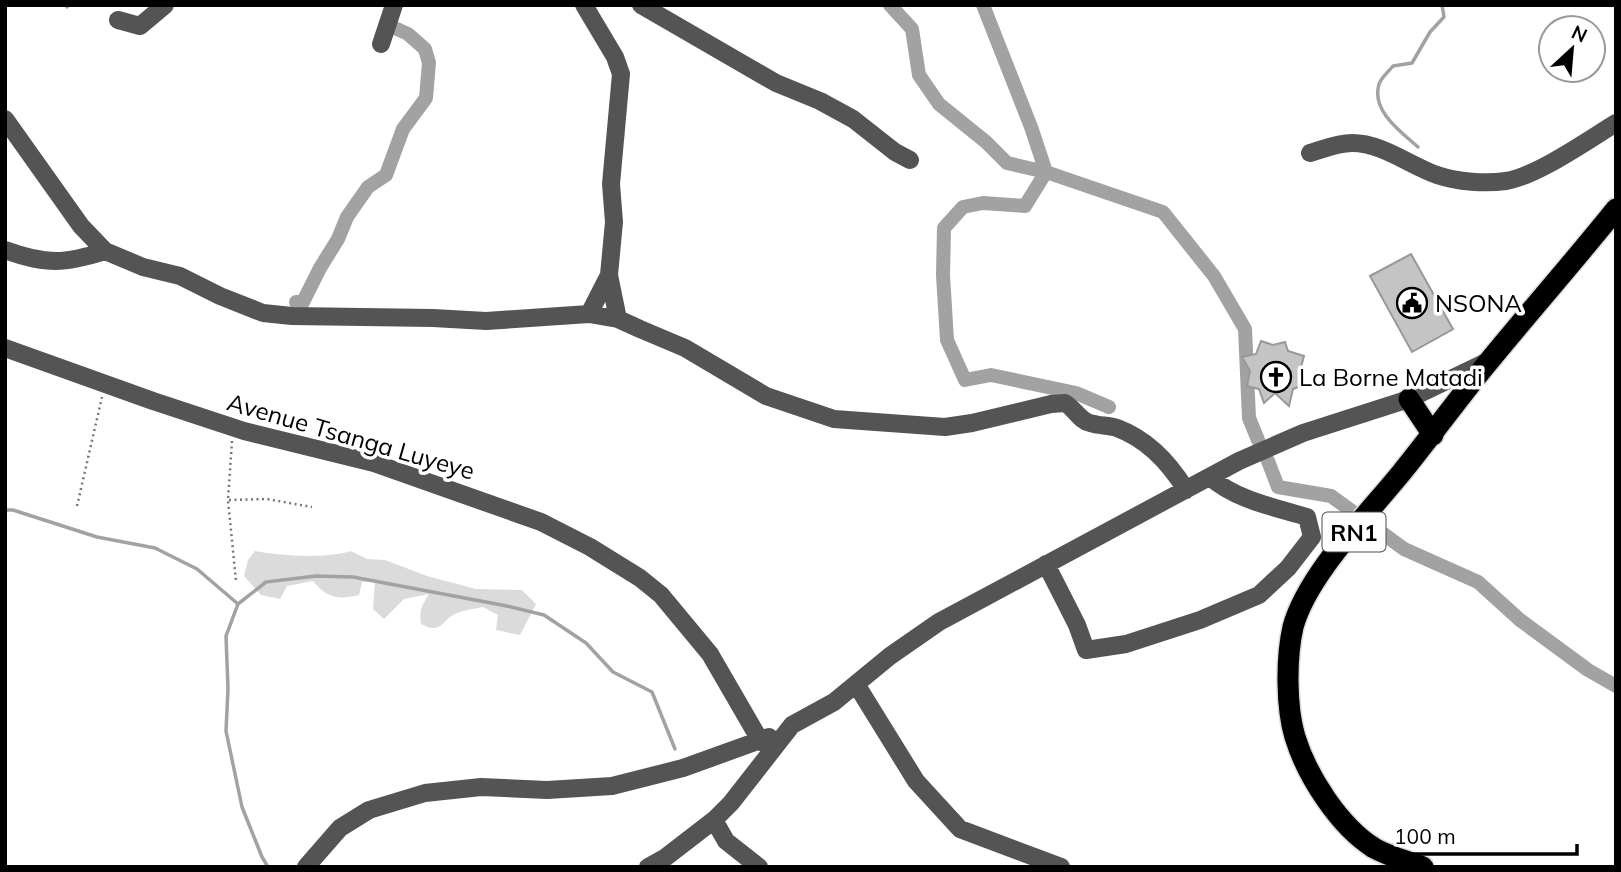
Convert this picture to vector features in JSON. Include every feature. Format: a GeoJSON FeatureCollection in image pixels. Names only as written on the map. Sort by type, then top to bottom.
{"type":"FeatureCollection","features":[{"type":"Feature","properties":{"kind":"highway","name":"RN1"},"geometry":{"type":"LineString","coordinates":[[1423,867],[1374,848],[1346,824],[1315,783],[1295,737],[1287,676],[1294,626],[1310,591],[1327,564],[1433,435],[1490,360],[1616,209]]}},
{"type":"Feature","properties":{"kind":"highway"},"geometry":{"type":"LineString","coordinates":[[1409,399],[1433,435]]}},
{"type":"Feature","properties":{"kind":"street"},"geometry":{"type":"LineString","coordinates":[[118,20],[140,26],[165,5]]}},
{"type":"Feature","properties":{"kind":"street"},"geometry":{"type":"LineString","coordinates":[[381,44],[394,5]]}},
{"type":"Feature","properties":{"kind":"street"},"geometry":{"type":"LineString","coordinates":[[583,5],[615,57],[621,74],[611,184],[614,222],[609,275],[618,319]]}},
{"type":"Feature","properties":{"kind":"street"},"geometry":{"type":"LineString","coordinates":[[641,5],[776,83],[820,101],[853,119],[895,152],[910,160]]}},
{"type":"Feature","properties":{"kind":"street"},"geometry":{"type":"LineString","coordinates":[[5,119],[81,226],[105,251],[144,267],[180,276],[263,313],[486,321],[589,314],[618,319],[685,348],[766,396],[834,419],[945,427],[972,424],[1065,402],[1089,424],[1102,424],[1132,434],[1174,471],[1186,490]]}},
{"type":"Feature","properties":{"kind":"street"},"geometry":{"type":"LineString","coordinates":[[1310,153],[1337,144],[1370,145],[1436,174],[1457,180],[1507,181],[1528,174],[1616,123]]}},
{"type":"Feature","properties":{"kind":"street"},"geometry":{"type":"LineString","coordinates":[[5,250],[54,262],[76,260],[105,251]]}},
{"type":"Feature","properties":{"kind":"street"},"geometry":{"type":"LineString","coordinates":[[589,314],[609,275]]}},
{"type":"Feature","properties":{"kind":"street","name":"Avenue Tsanga Luyeye"},"geometry":{"type":"LineString","coordinates":[[5,348],[233,427],[387,468],[541,522],[590,547],[640,578],[661,595],[710,654],[761,742]]}},
{"type":"Feature","properties":{"kind":"street"},"geometry":{"type":"LineString","coordinates":[[306,867],[340,828],[369,810],[425,793],[481,787],[547,790],[612,786],[683,768],[761,742],[834,702],[890,656],[939,622],[1210,477],[1303,433],[1409,399],[1490,360]]}},
{"type":"Feature","properties":{"kind":"street"},"geometry":{"type":"LineString","coordinates":[[1046,564],[1077,625],[1086,650],[1126,644],[1200,621],[1259,595],[1288,568],[1312,537],[1307,517],[1255,502],[1220,487],[1210,477]]}},
{"type":"Feature","properties":{"kind":"street"},"geometry":{"type":"LineString","coordinates":[[856,684],[916,781],[960,829],[1061,867]]}},
{"type":"Feature","properties":{"kind":"street"},"geometry":{"type":"LineString","coordinates":[[648,867],[666,857],[714,820],[731,803],[747,779],[792,726]]}},
{"type":"Feature","properties":{"kind":"street"},"geometry":{"type":"LineString","coordinates":[[729,752],[747,779]]}},
{"type":"Feature","properties":{"kind":"street"},"geometry":{"type":"LineString","coordinates":[[714,820],[726,841],[759,867]]}},
{"type":"Feature","properties":{"kind":"path"},"geometry":{"type":"LineString","coordinates":[[77,506],[106,384]]}},
{"type":"Feature","properties":{"kind":"path"},"geometry":{"type":"LineString","coordinates":[[233,427],[228,500],[236,581]]}},
{"type":"Feature","properties":{"kind":"path"},"geometry":{"type":"LineString","coordinates":[[228,500],[267,499],[312,507]]}},
{"type":"Feature","properties":{"kind":"shaded area"},"geometry":{"type":"Polygon","coordinates":[[[255,551],[303,556],[351,551],[367,559],[385,560],[427,576],[476,589],[522,590],[536,604],[520,635],[496,630],[498,615],[483,607],[455,614],[437,628],[421,624],[420,615],[429,594],[404,599],[384,619],[373,609],[375,581],[362,582],[359,595],[352,597],[328,594],[313,581],[287,586],[280,599],[261,595],[244,576],[248,560],[255,551]]]}},
{"type":"Feature","properties":{"kind":"building","name":"NSONA"},"geometry":{"type":"Polygon","coordinates":[[[1411,254],[1453,329],[1412,352],[1370,276],[1411,254]]]}},
{"type":"Feature","properties":{"kind":"building","name":"La Borne Matadi"},"geometry":{"type":"Polygon","coordinates":[[[1261,341],[1273,345],[1285,342],[1288,351],[1304,356],[1300,371],[1306,384],[1293,389],[1289,406],[1275,393],[1264,403],[1259,389],[1247,386],[1250,371],[1242,357],[1256,354],[1261,341]]]}},
{"type":"Feature","properties":{"kind":"waterway"},"geometry":{"type":"LineString","coordinates":[[890,5],[912,29],[919,75],[939,104],[1007,163],[1046,172],[1163,212],[1214,276],[1245,329],[1249,418],[1258,440]]}},
{"type":"Feature","properties":{"kind":"waterway"},"geometry":{"type":"LineString","coordinates":[[983,5],[1046,172],[1025,206],[983,203],[963,207],[944,228],[943,275],[947,340],[965,380],[991,375],[1076,393],[1109,407]]}},
{"type":"Feature","properties":{"kind":"waterway"},"geometry":{"type":"LineString","coordinates":[[1418,147],[1396,128],[1383,112],[1379,103],[1379,84],[1393,66],[1412,63],[1430,32],[1444,17],[1442,5]]}},
{"type":"Feature","properties":{"kind":"waterway"},"geometry":{"type":"LineString","coordinates":[[296,302],[303,302],[338,239],[347,217],[368,187],[386,175],[403,129],[426,98],[429,63],[425,49],[408,34],[397,29]]}},
{"type":"Feature","properties":{"kind":"waterway"},"geometry":{"type":"LineString","coordinates":[[1268,461],[1278,487],[1331,496],[1353,512]]}},
{"type":"Feature","properties":{"kind":"waterway"},"geometry":{"type":"LineString","coordinates":[[5,510],[13,510],[97,537],[155,548],[197,569],[238,604],[266,582],[316,576],[353,577],[544,615],[586,643],[613,672],[652,692],[675,749]]}},
{"type":"Feature","properties":{"kind":"waterway"},"geometry":{"type":"LineString","coordinates":[[1374,527],[1404,549],[1478,582],[1520,620],[1588,670],[1616,686]]}},
{"type":"Feature","properties":{"kind":"waterway"},"geometry":{"type":"LineString","coordinates":[[238,604],[226,636],[226,731],[242,807],[268,867]]}},
{"type":"Feature","properties":{"kind":"place","name":"NSONA"},"geometry":{"type":"Point","coordinates":[1412,303]}},
{"type":"Feature","properties":{"kind":"place","name":"La Borne Matadi"},"geometry":{"type":"Point","coordinates":[1276,377]}}]}
